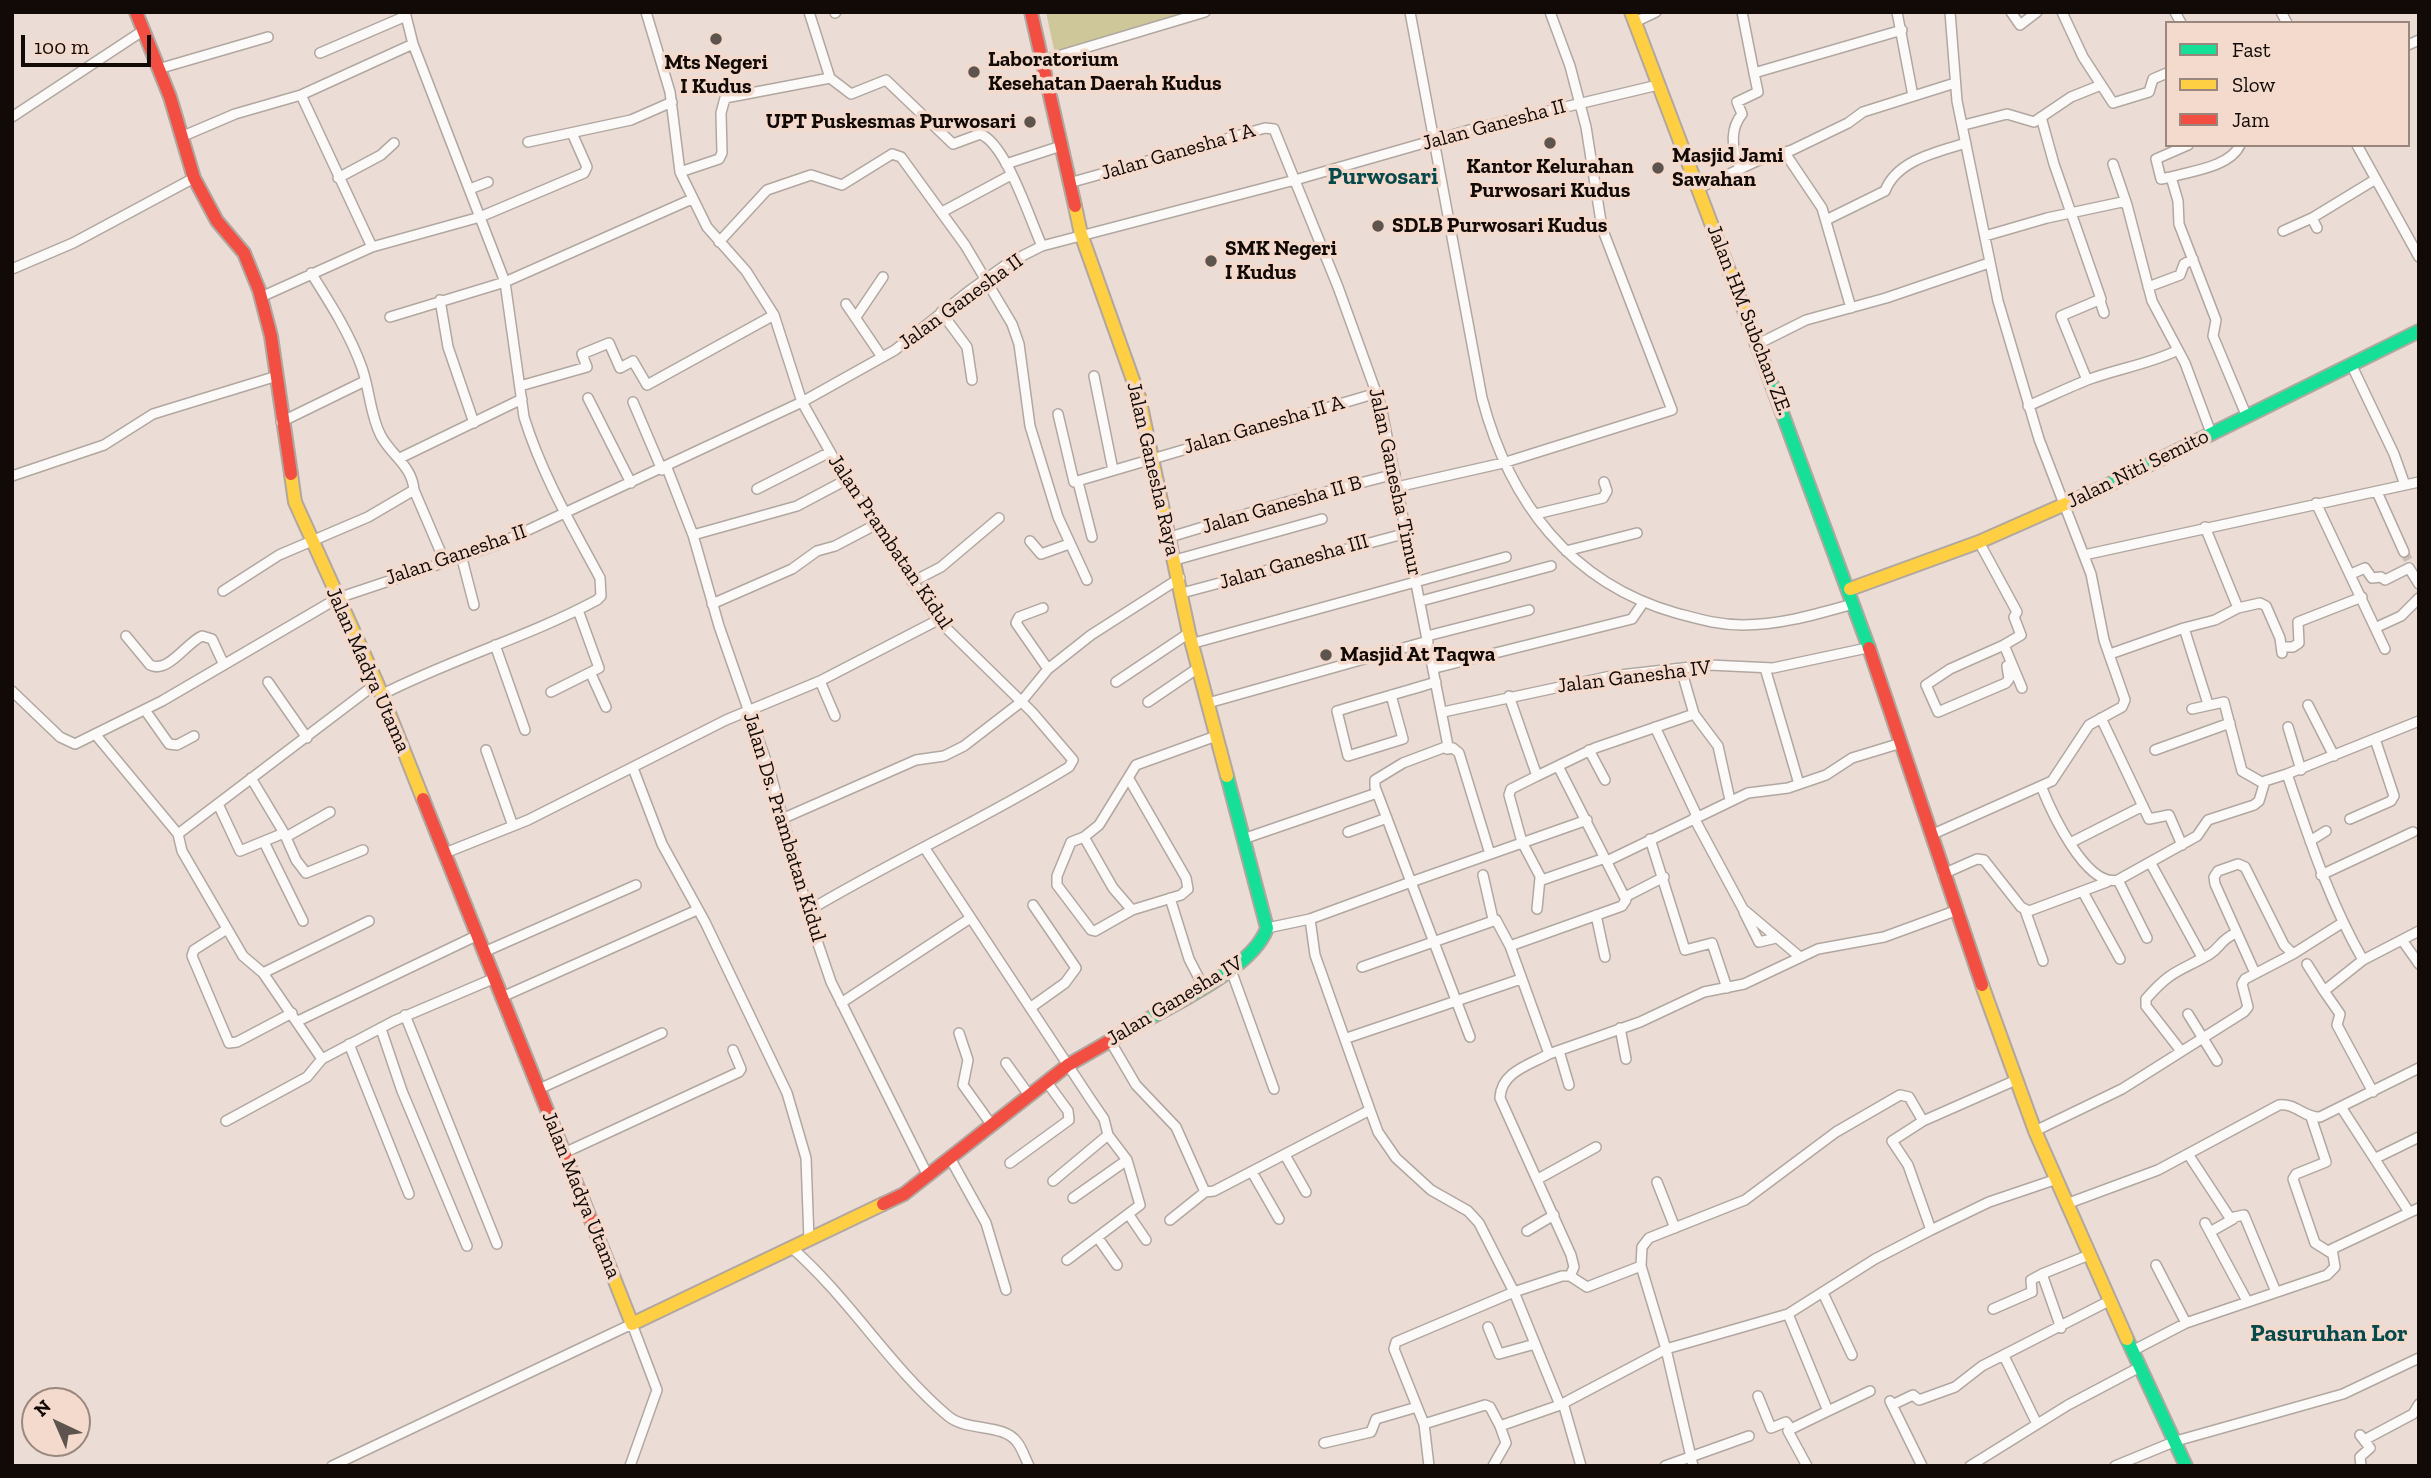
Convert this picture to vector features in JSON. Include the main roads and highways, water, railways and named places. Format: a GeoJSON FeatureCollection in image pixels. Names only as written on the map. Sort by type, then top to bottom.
{"type":"FeatureCollection","features":[{"type":"Feature","properties":{"kind":"tunnel"},"geometry":{"type":"LineString","coordinates":[[2404,552],[2410,563]]}},
{"type":"Feature","properties":{"kind":"place","name":"Mts Negeri I Kudus"},"geometry":{"type":"Point","coordinates":[716,39]}},
{"type":"Feature","properties":{"kind":"place","name":"Laboratorium Kesehatan Daerah Kudus"},"geometry":{"type":"Point","coordinates":[974,72]}},
{"type":"Feature","properties":{"kind":"place","name":"UPT Puskesmas Purwosari"},"geometry":{"type":"Point","coordinates":[1030,122]}},
{"type":"Feature","properties":{"kind":"place","name":"Kantor Kelurahan Purwosari Kudus"},"geometry":{"type":"Point","coordinates":[1550,143]}},
{"type":"Feature","properties":{"kind":"place","name":"Masjid Jami Sawahan"},"geometry":{"type":"Point","coordinates":[1658,168]}},
{"type":"Feature","properties":{"kind":"place","name":"SDLB Purwosari Kudus"},"geometry":{"type":"Point","coordinates":[1378,226]}},
{"type":"Feature","properties":{"kind":"place","name":"SMK Negeri I Kudus"},"geometry":{"type":"Point","coordinates":[1211,261]}},
{"type":"Feature","properties":{"kind":"place","name":"Masjid At Taqwa"},"geometry":{"type":"Point","coordinates":[1326,655]}},
{"type":"Feature","properties":{"kind":"district","name":"Purwosari"},"geometry":{"type":"Point","coordinates":[1383,177]}},
{"type":"Feature","properties":{"kind":"district","name":"Pasuruhan Lor"},"geometry":{"type":"Point","coordinates":[2329,1334]}}]}
